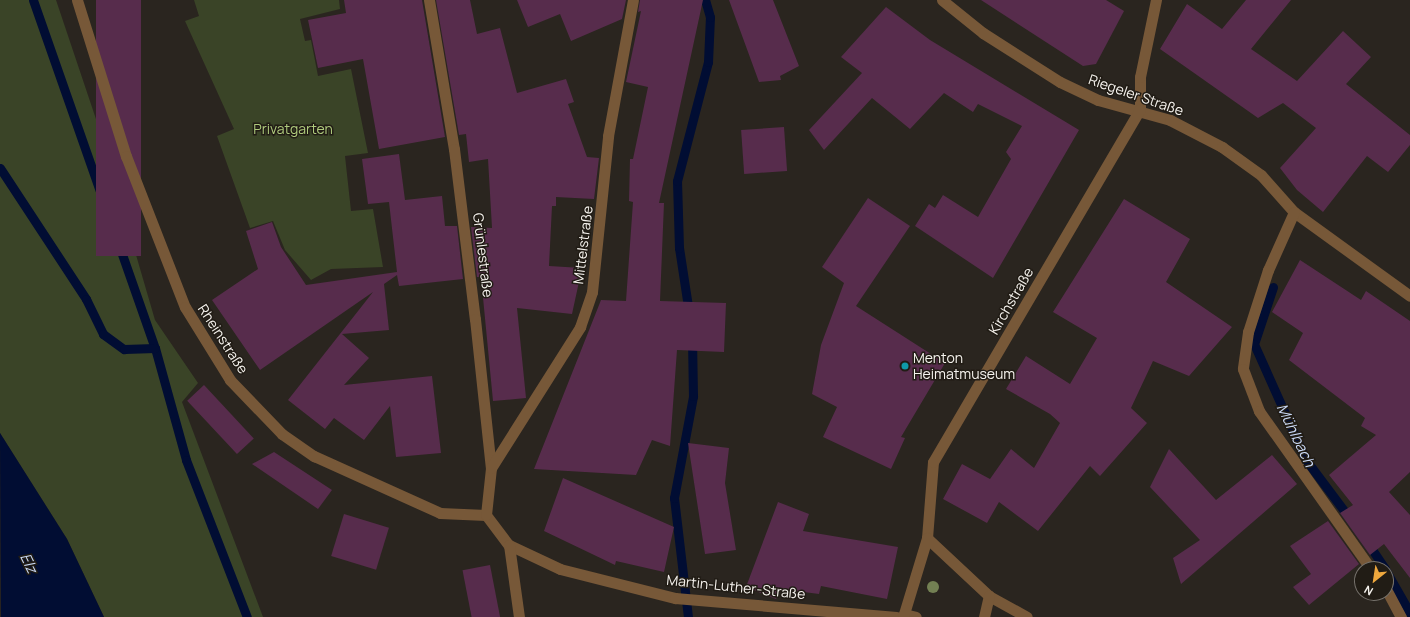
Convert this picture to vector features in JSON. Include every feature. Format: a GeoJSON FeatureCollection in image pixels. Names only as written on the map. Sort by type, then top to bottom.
{"type":"FeatureCollection","features":[{"type":"Feature","properties":{"kind":"street","name":"Rheinstraße"},"geometry":{"type":"LineString","coordinates":[[77,0],[126,156],[166,267],[185,307],[230,380],[282,434],[314,456],[440,514],[486,515]]}},
{"type":"Feature","properties":{"kind":"street","name":"Grünlestraße"},"geometry":{"type":"LineString","coordinates":[[429,0],[454,149],[491,468],[486,515]]}},
{"type":"Feature","properties":{"kind":"street","name":"Mittelstraße"},"geometry":{"type":"LineString","coordinates":[[491,468],[580,327],[592,292],[608,136],[633,0]]}},
{"type":"Feature","properties":{"kind":"street","name":"Riegeler Straße"},"geometry":{"type":"LineString","coordinates":[[942,0],[983,33],[1060,82],[1098,100],[1140,110],[1170,120],[1222,147],[1261,175],[1294,212],[1410,296]]}},
{"type":"Feature","properties":{"kind":"street"},"geometry":{"type":"LineString","coordinates":[[1140,110],[1140,77],[1156,0]]}},
{"type":"Feature","properties":{"kind":"street","name":"Kirchstraße"},"geometry":{"type":"LineString","coordinates":[[927,538],[933,462],[1140,110]]}},
{"type":"Feature","properties":{"kind":"street"},"geometry":{"type":"LineString","coordinates":[[1294,212],[1263,284],[1248,332],[1243,369],[1259,411],[1365,561]]}},
{"type":"Feature","properties":{"kind":"street"},"geometry":{"type":"LineString","coordinates":[[486,515],[509,545],[519,617]]}},
{"type":"Feature","properties":{"kind":"street"},"geometry":{"type":"LineString","coordinates":[[901,616],[927,538],[989,596],[1027,617]]}},
{"type":"Feature","properties":{"kind":"street","name":"Martin-Luther-Straße"},"geometry":{"type":"LineString","coordinates":[[509,545],[560,569],[675,598],[916,617]]}},
{"type":"Feature","properties":{"kind":"street"},"geometry":{"type":"LineString","coordinates":[[984,617],[989,596]]}},
{"type":"Feature","properties":{"kind":"street"},"geometry":{"type":"LineString","coordinates":[[1392,601],[1401,617]]}},
{"type":"Feature","properties":{"kind":"green space"},"geometry":{"type":"Polygon","coordinates":[[[0,0],[56,0],[99,128],[155,320],[198,383],[182,402],[263,617],[104,617],[67,539],[0,433],[0,0]]]}},
{"type":"Feature","properties":{"kind":"green space","name":"Privatgarten"},"geometry":{"type":"Polygon","coordinates":[[[194,0],[339,0],[340,9],[300,19],[305,41],[311,40],[318,76],[351,69],[368,153],[345,156],[351,211],[373,209],[383,267],[331,269],[311,280],[285,250],[273,221],[250,228],[217,136],[234,129],[185,21],[199,16],[194,0]]]}},
{"type":"Feature","properties":{"kind":"water","name":"Elz"},"geometry":{"type":"Polygon","coordinates":[[[0,433],[67,539],[104,617],[1,617],[0,433]]]}},
{"type":"Feature","properties":{"kind":"building"},"geometry":{"type":"Polygon","coordinates":[[[96,0],[141,0],[141,256],[96,256],[96,0]]]}},
{"type":"Feature","properties":{"kind":"building"},"geometry":{"type":"Polygon","coordinates":[[[344,0],[422,0],[445,137],[379,149],[363,59],[318,68],[308,20],[346,13],[344,0]]]}},
{"type":"Feature","properties":{"kind":"building"},"geometry":{"type":"Polygon","coordinates":[[[436,0],[470,0],[477,34],[500,28],[517,93],[566,79],[574,102],[568,104],[587,157],[599,158],[594,199],[556,197],[556,206],[552,206],[549,266],[582,268],[572,314],[517,308],[526,398],[493,401],[481,277],[477,277],[471,227],[492,228],[488,159],[469,162],[466,134],[459,135],[436,0]]]}},
{"type":"Feature","properties":{"kind":"building"},"geometry":{"type":"Polygon","coordinates":[[[517,0],[626,0],[622,19],[571,41],[560,14],[528,27],[517,0]]]}},
{"type":"Feature","properties":{"kind":"building"},"geometry":{"type":"Polygon","coordinates":[[[640,0],[703,0],[659,203],[664,203],[660,301],[726,303],[724,352],[677,350],[670,446],[652,440],[636,475],[534,469],[601,300],[626,301],[633,202],[629,201],[630,159],[633,159],[648,87],[626,82],[641,11],[638,12],[640,0]]]}},
{"type":"Feature","properties":{"kind":"building"},"geometry":{"type":"Polygon","coordinates":[[[729,0],[773,0],[799,66],[780,76],[781,80],[759,82],[729,0]]]}},
{"type":"Feature","properties":{"kind":"building"},"geometry":{"type":"Polygon","coordinates":[[[981,0],[1106,0],[1124,11],[1096,64],[1083,66],[981,0]]]}},
{"type":"Feature","properties":{"kind":"building"},"geometry":{"type":"Polygon","coordinates":[[[1246,0],[1291,0],[1251,49],[1297,81],[1343,31],[1371,57],[1346,84],[1410,135],[1410,145],[1388,172],[1367,156],[1323,212],[1297,190],[1280,168],[1316,128],[1283,103],[1258,118],[1160,49],[1187,4],[1222,29],[1246,0]]]}},
{"type":"Feature","properties":{"kind":"building"},"geometry":{"type":"Polygon","coordinates":[[[886,7],[930,40],[1079,130],[993,278],[915,226],[929,204],[935,208],[943,195],[978,217],[1011,159],[1006,152],[1022,126],[978,104],[973,112],[944,93],[910,129],[872,98],[824,150],[809,130],[862,73],[841,57],[886,7]]]}},
{"type":"Feature","properties":{"kind":"building"},"geometry":{"type":"Polygon","coordinates":[[[784,127],[787,171],[744,174],[741,130],[784,127]]]}},
{"type":"Feature","properties":{"kind":"building"},"geometry":{"type":"Polygon","coordinates":[[[399,154],[405,200],[442,196],[445,226],[457,226],[463,279],[399,286],[397,275],[384,284],[389,330],[342,334],[369,358],[344,385],[432,376],[441,453],[396,457],[390,406],[364,440],[334,418],[325,429],[288,400],[373,292],[260,370],[212,300],[258,269],[246,231],[272,222],[281,247],[306,285],[397,272],[389,202],[368,204],[362,159],[399,154]]]}},
{"type":"Feature","properties":{"kind":"building"},"geometry":{"type":"Polygon","coordinates":[[[868,198],[910,226],[856,306],[945,363],[901,437],[905,438],[891,469],[823,437],[837,407],[812,394],[821,345],[844,283],[822,267],[868,198]]]}},
{"type":"Feature","properties":{"kind":"building"},"geometry":{"type":"Polygon","coordinates":[[[1124,199],[1190,239],[1166,282],[1232,327],[1189,376],[1153,361],[1131,408],[1147,423],[1100,476],[1090,466],[1038,531],[999,502],[987,523],[943,499],[962,464],[990,479],[1011,449],[1034,468],[1060,423],[1050,414],[1006,389],[1026,356],[1070,384],[1097,338],[1053,312],[1124,199]]]}},
{"type":"Feature","properties":{"kind":"building"},"geometry":{"type":"Polygon","coordinates":[[[1300,260],[1361,300],[1366,291],[1410,321],[1410,472],[1389,492],[1410,515],[1410,578],[1384,544],[1370,555],[1340,513],[1353,505],[1329,475],[1376,435],[1361,426],[1365,418],[1289,360],[1303,333],[1272,312],[1300,260]]]}},
{"type":"Feature","properties":{"kind":"building"},"geometry":{"type":"Polygon","coordinates":[[[204,385],[254,438],[237,454],[187,401],[204,385]]]}},
{"type":"Feature","properties":{"kind":"building"},"geometry":{"type":"Polygon","coordinates":[[[688,443],[729,448],[725,483],[736,550],[705,554],[688,443]]]}},
{"type":"Feature","properties":{"kind":"building"},"geometry":{"type":"Polygon","coordinates":[[[1169,449],[1216,500],[1272,455],[1297,484],[1181,584],[1173,558],[1200,540],[1150,487],[1169,449]]]}},
{"type":"Feature","properties":{"kind":"building"},"geometry":{"type":"Polygon","coordinates":[[[274,452],[332,490],[318,509],[252,464],[274,452]]]}},
{"type":"Feature","properties":{"kind":"building"},"geometry":{"type":"Polygon","coordinates":[[[563,478],[674,527],[664,572],[616,561],[615,565],[544,531],[563,478]]]}},
{"type":"Feature","properties":{"kind":"building"},"geometry":{"type":"Polygon","coordinates":[[[778,502],[809,514],[803,531],[898,547],[887,599],[821,586],[819,594],[781,589],[776,599],[746,587],[778,502]]]}},
{"type":"Feature","properties":{"kind":"building"},"geometry":{"type":"Polygon","coordinates":[[[344,514],[389,528],[376,570],[331,556],[344,514]]]}},
{"type":"Feature","properties":{"kind":"building"},"geometry":{"type":"Polygon","coordinates":[[[1328,521],[1357,561],[1354,561],[1354,568],[1309,605],[1293,587],[1311,574],[1290,546],[1328,521]]]}},
{"type":"Feature","properties":{"kind":"building"},"geometry":{"type":"Polygon","coordinates":[[[490,565],[500,617],[472,617],[463,570],[490,565]]]}},
{"type":"Feature","properties":{"kind":"waterway"},"geometry":{"type":"LineString","coordinates":[[33,0],[155,348],[186,460],[247,617]]}},
{"type":"Feature","properties":{"kind":"waterway"},"geometry":{"type":"LineString","coordinates":[[689,313],[679,248],[677,181],[708,62],[710,17],[705,0]]}},
{"type":"Feature","properties":{"kind":"waterway"},"geometry":{"type":"LineString","coordinates":[[0,168],[86,299],[103,334],[124,349],[155,348]]}},
{"type":"Feature","properties":{"kind":"waterway","name":"Mühlbach"},"geometry":{"type":"LineString","coordinates":[[1273,287],[1254,344],[1306,460],[1351,520]]}},
{"type":"Feature","properties":{"kind":"waterway"},"geometry":{"type":"LineString","coordinates":[[688,617],[674,498],[693,396],[692,339]]}},
{"type":"Feature","properties":{"kind":"waterway","name":"Mühlbach"},"geometry":{"type":"LineString","coordinates":[[1367,542],[1380,561]]}},
{"type":"Feature","properties":{"kind":"waterway","name":"Mühlbach"},"geometry":{"type":"LineString","coordinates":[[1394,585],[1410,613]]}},
{"type":"Feature","properties":{"kind":"place","name":"Menton Heimatmuseum"},"geometry":{"type":"Point","coordinates":[905,366]}}]}
